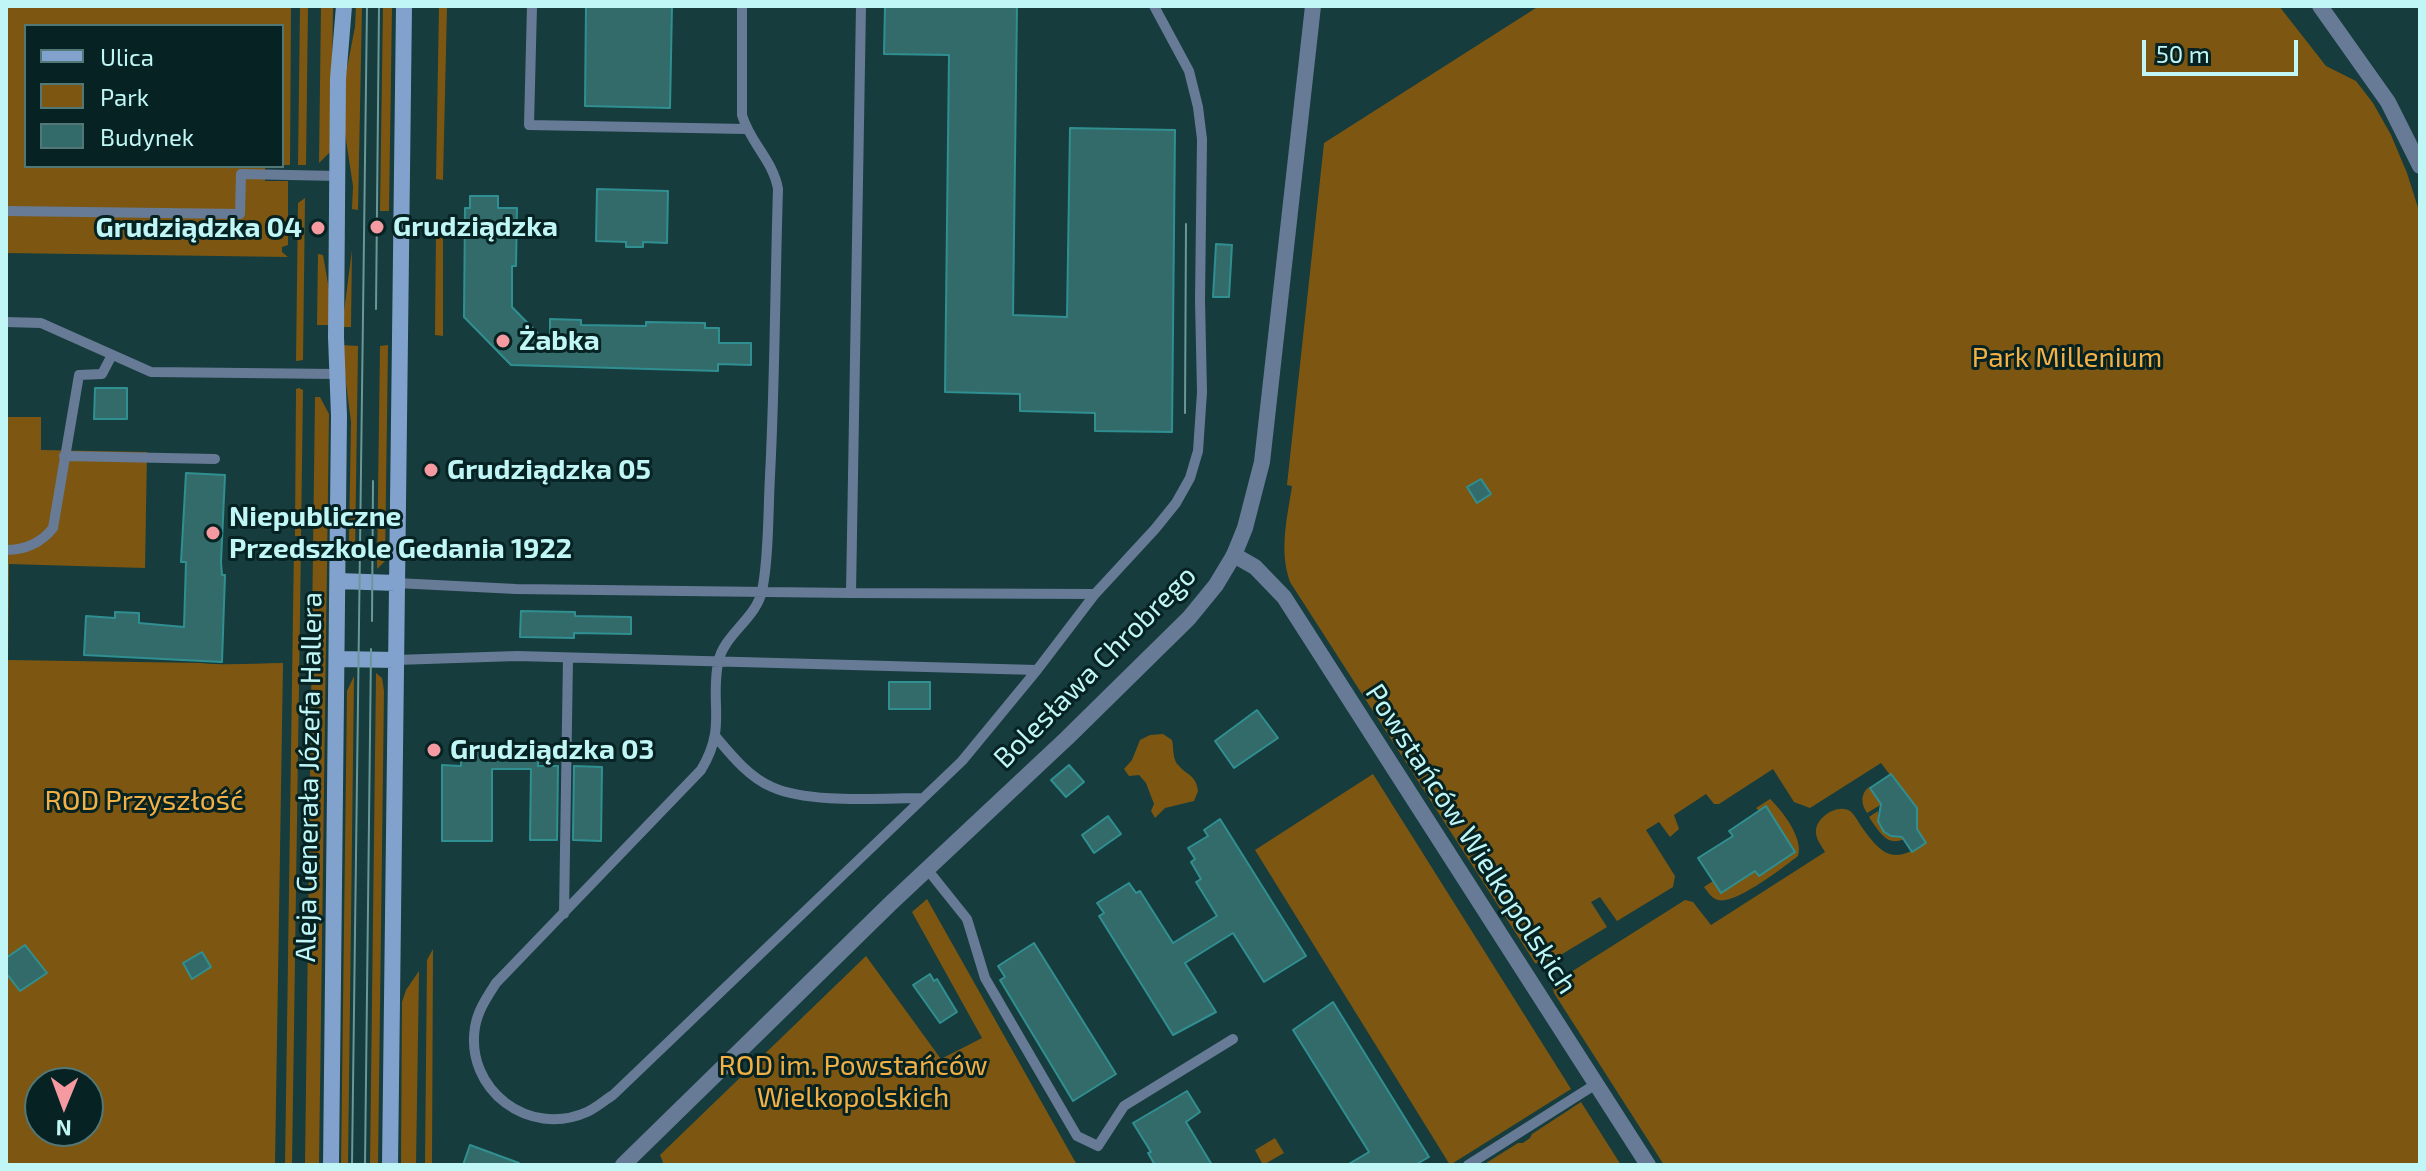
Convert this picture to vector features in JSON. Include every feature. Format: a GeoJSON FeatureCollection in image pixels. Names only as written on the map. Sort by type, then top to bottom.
{"type":"FeatureCollection","features":[{"type":"Feature","properties":{"kind":"main road","name":"Aleja Generała Józefa Hallera"},"geometry":{"type":"LineString","coordinates":[[331,1165],[338,581],[338,79],[344,6]]}},
{"type":"Feature","properties":{"kind":"main road"},"geometry":{"type":"LineString","coordinates":[[390,1165],[404,6]]}},
{"type":"Feature","properties":{"kind":"main road"},"geometry":{"type":"LineString","coordinates":[[338,581],[396,583]]}},
{"type":"Feature","properties":{"kind":"main road"},"geometry":{"type":"LineString","coordinates":[[337,659],[396,660]]}},
{"type":"Feature","properties":{"kind":"street","name":"Bolesława Chrobrego"},"geometry":{"type":"LineString","coordinates":[[623,1165],[1189,618],[1216,585],[1234,555],[1245,528],[1262,462],[1313,6]]}},
{"type":"Feature","properties":{"kind":"street"},"geometry":{"type":"LineString","coordinates":[[2320,6],[2388,102],[2420,166]]}},
{"type":"Feature","properties":{"kind":"street","name":"Powstańców Wielkopolskich"},"geometry":{"type":"LineString","coordinates":[[1234,555],[1255,567],[1284,597],[1648,1165]]}},
{"type":"Feature","properties":{"kind":"lane"},"geometry":{"type":"LineString","coordinates":[[532,6],[529,125],[746,129]]}},
{"type":"Feature","properties":{"kind":"lane"},"geometry":{"type":"LineString","coordinates":[[742,6],[741,96],[746,129],[775,173],[778,189],[772,437],[762,594],[749,617],[728,642],[718,662],[716,737],[712,751],[688,786],[496,983],[482,1005],[475,1028],[479,1072],[492,1093],[510,1107],[531,1116],[559,1119],[587,1112],[613,1095],[962,761],[1095,594],[1176,503],[1190,478],[1198,451],[1201,424],[1202,139],[1189,71],[1154,6]]}},
{"type":"Feature","properties":{"kind":"lane"},"geometry":{"type":"LineString","coordinates":[[851,593],[861,6]]}},
{"type":"Feature","properties":{"kind":"lane"},"geometry":{"type":"LineString","coordinates":[[6,211],[240,214],[241,174],[338,176]]}},
{"type":"Feature","properties":{"kind":"lane"},"geometry":{"type":"LineString","coordinates":[[6,322],[41,323],[151,372],[336,374]]}},
{"type":"Feature","properties":{"kind":"lane"},"geometry":{"type":"LineString","coordinates":[[6,550],[41,541],[53,528],[79,375],[102,374],[112,355]]}},
{"type":"Feature","properties":{"kind":"lane"},"geometry":{"type":"LineString","coordinates":[[64,456],[215,459]]}},
{"type":"Feature","properties":{"kind":"lane"},"geometry":{"type":"LineString","coordinates":[[396,583],[762,594],[1095,594]]}},
{"type":"Feature","properties":{"kind":"lane"},"geometry":{"type":"LineString","coordinates":[[396,660],[517,656],[1037,670]]}},
{"type":"Feature","properties":{"kind":"lane"},"geometry":{"type":"LineString","coordinates":[[564,914],[568,658]]}},
{"type":"Feature","properties":{"kind":"lane"},"geometry":{"type":"LineString","coordinates":[[716,737],[751,774],[772,787],[819,796],[923,798]]}},
{"type":"Feature","properties":{"kind":"lane"},"geometry":{"type":"LineString","coordinates":[[927,869],[967,919],[985,978],[1077,1136],[1098,1146],[1124,1106],[1233,1039]]}},
{"type":"Feature","properties":{"kind":"lane"},"geometry":{"type":"LineString","coordinates":[[1468,1165],[1596,1084]]}},
{"type":"Feature","properties":{"kind":"green space"},"geometry":{"type":"Polygon","coordinates":[[[6,6],[291,6],[290,165],[284,165],[284,24],[24,24],[24,168],[265,168],[265,181],[288,181],[288,245],[282,247],[282,252],[288,257],[6,253],[6,6]]]}},
{"type":"Feature","properties":{"kind":"green space"},"geometry":{"type":"Polygon","coordinates":[[[300,6],[308,6],[306,165],[298,165],[300,6]]]}},
{"type":"Feature","properties":{"kind":"green space"},"geometry":{"type":"Polygon","coordinates":[[[321,6],[333,6],[331,146],[330,152],[319,163],[321,6]]]}},
{"type":"Feature","properties":{"kind":"green space"},"geometry":{"type":"Polygon","coordinates":[[[356,6],[362,6],[358,210],[352,209],[353,186],[344,127],[346,73],[356,6]]]}},
{"type":"Feature","properties":{"kind":"green space"},"geometry":{"type":"Polygon","coordinates":[[[383,6],[392,6],[389,211],[380,211],[383,6]]]}},
{"type":"Feature","properties":{"kind":"green space"},"geometry":{"type":"Polygon","coordinates":[[[439,6],[447,6],[443,180],[436,179],[439,6]]]}},
{"type":"Feature","properties":{"kind":"green space","name":"Park Millenium"},"geometry":{"type":"Polygon","coordinates":[[[1539,6],[2279,6],[2326,66],[2356,81],[2373,103],[2391,135],[2420,214],[2420,1165],[1664,1165],[1554,993],[1552,984],[1685,900],[1693,902],[1711,925],[1825,852],[1817,839],[1817,825],[1834,810],[1850,811],[1875,844],[1889,854],[1914,850],[1926,843],[1919,832],[1902,840],[1890,840],[1880,833],[1869,817],[1878,811],[1879,823],[1884,831],[1899,836],[1913,828],[1917,808],[1882,804],[1867,813],[1863,803],[1864,793],[1869,787],[1879,800],[1890,775],[1881,763],[1810,808],[1794,802],[1773,769],[1719,804],[1714,804],[1706,794],[1674,815],[1679,829],[1670,837],[1659,822],[1646,830],[1675,876],[1673,887],[1617,921],[1600,897],[1591,902],[1607,927],[1544,965],[1535,963],[1290,582],[1285,558],[1292,486],[1287,485],[1324,143],[1539,6]]]}},
{"type":"Feature","properties":{"kind":"green space"},"geometry":{"type":"Polygon","coordinates":[[[305,198],[303,360],[296,361],[298,203],[305,198]]]}},
{"type":"Feature","properties":{"kind":"green space"},"geometry":{"type":"Polygon","coordinates":[[[436,231],[443,231],[443,336],[435,335],[436,231]]]}},
{"type":"Feature","properties":{"kind":"green space"},"geometry":{"type":"Polygon","coordinates":[[[352,250],[351,327],[342,327],[352,250]]]}},
{"type":"Feature","properties":{"kind":"green space"},"geometry":{"type":"Polygon","coordinates":[[[318,254],[323,255],[330,295],[330,325],[317,325],[318,254]]]}},
{"type":"Feature","properties":{"kind":"green space"},"geometry":{"type":"Polygon","coordinates":[[[341,345],[358,346],[355,556],[349,540],[351,422],[341,345]]]}},
{"type":"Feature","properties":{"kind":"green space"},"geometry":{"type":"Polygon","coordinates":[[[388,345],[385,561],[377,569],[380,346],[388,345]]]}},
{"type":"Feature","properties":{"kind":"green space"},"geometry":{"type":"Polygon","coordinates":[[[296,389],[303,390],[301,536],[295,536],[296,389]]]}},
{"type":"Feature","properties":{"kind":"green space"},"geometry":{"type":"Polygon","coordinates":[[[315,397],[320,397],[329,414],[319,1165],[305,1165],[315,397]]]}},
{"type":"Feature","properties":{"kind":"green space","name":"ROD Przyszłość"},"geometry":{"type":"Polygon","coordinates":[[[6,417],[41,417],[41,450],[147,452],[145,568],[9,564],[8,660],[283,663],[275,1165],[6,1165],[6,417]]]}},
{"type":"Feature","properties":{"kind":"green space"},"geometry":{"type":"Polygon","coordinates":[[[294,545],[301,545],[292,1165],[285,1165],[294,545]]]}},
{"type":"Feature","properties":{"kind":"green space"},"geometry":{"type":"Polygon","coordinates":[[[376,673],[382,678],[384,691],[378,1165],[370,1165],[376,673]]]}},
{"type":"Feature","properties":{"kind":"green space"},"geometry":{"type":"Polygon","coordinates":[[[354,676],[348,1165],[341,1165],[347,691],[354,676]]]}},
{"type":"Feature","properties":{"kind":"green space"},"geometry":{"type":"Polygon","coordinates":[[[1163,734],[1172,740],[1175,761],[1193,779],[1198,791],[1194,801],[1165,808],[1155,818],[1151,811],[1154,804],[1146,783],[1139,775],[1129,776],[1124,769],[1132,760],[1140,740],[1163,734]]]}},
{"type":"Feature","properties":{"kind":"green space"},"geometry":{"type":"Polygon","coordinates":[[[1373,774],[1571,1089],[1450,1165],[1255,850],[1373,774]]]}},
{"type":"Feature","properties":{"kind":"green space"},"geometry":{"type":"Polygon","coordinates":[[[1770,799],[1795,833],[1798,856],[1736,897],[1716,899],[1704,887],[1713,881],[1721,893],[1755,871],[1759,876],[1795,852],[1767,807],[1759,811],[1756,808],[1770,799]]]}},
{"type":"Feature","properties":{"kind":"green space","name":"ROD im. Powstańców Wielkopolskich"},"geometry":{"type":"Polygon","coordinates":[[[927,899],[1077,1165],[664,1165],[660,1155],[866,956],[941,1059],[982,1038],[912,912],[927,899]]]}},
{"type":"Feature","properties":{"kind":"green space"},"geometry":{"type":"Polygon","coordinates":[[[433,949],[432,1165],[425,1165],[427,960],[433,949]]]}},
{"type":"Feature","properties":{"kind":"green space"},"geometry":{"type":"Polygon","coordinates":[[[419,971],[416,1165],[401,1165],[402,1002],[419,971]]]}},
{"type":"Feature","properties":{"kind":"green space"},"geometry":{"type":"Polygon","coordinates":[[[1581,1102],[1621,1165],[1483,1165],[1518,1143],[1523,1143],[1581,1102]]]}},
{"type":"Feature","properties":{"kind":"green space"},"geometry":{"type":"Polygon","coordinates":[[[1275,1138],[1284,1153],[1263,1165],[1255,1150],[1275,1138]]]}},
{"type":"Feature","properties":{"kind":"building"},"geometry":{"type":"Polygon","coordinates":[[[586,6],[672,6],[670,108],[585,106],[586,6]]]}},
{"type":"Feature","properties":{"kind":"building"},"geometry":{"type":"Polygon","coordinates":[[[885,6],[1017,6],[1013,315],[1067,317],[1070,128],[1175,130],[1172,432],[1095,431],[1095,413],[1020,411],[1020,394],[945,392],[949,55],[884,54],[885,6]]]}},
{"type":"Feature","properties":{"kind":"building"},"geometry":{"type":"Polygon","coordinates":[[[597,189],[668,191],[667,243],[643,242],[643,247],[626,247],[626,242],[596,241],[597,189]]]}},
{"type":"Feature","properties":{"kind":"building"},"geometry":{"type":"Polygon","coordinates":[[[470,196],[498,196],[498,208],[517,208],[512,307],[550,346],[550,319],[581,320],[581,325],[705,323],[705,328],[719,328],[719,343],[751,343],[751,365],[718,364],[718,371],[511,365],[464,317],[465,208],[470,208],[470,196]]]}},
{"type":"Feature","properties":{"kind":"building"},"geometry":{"type":"Polygon","coordinates":[[[1216,244],[1232,245],[1229,297],[1213,297],[1216,244]]]}},
{"type":"Feature","properties":{"kind":"building"},"geometry":{"type":"Polygon","coordinates":[[[95,388],[127,388],[127,419],[94,419],[95,388]]]}},
{"type":"Feature","properties":{"kind":"building","name":"Niepubliczne Przedszkole Gedania 1922"},"geometry":{"type":"Polygon","coordinates":[[[186,473],[225,475],[221,562],[222,575],[225,575],[222,662],[84,655],[86,616],[115,618],[115,612],[139,613],[139,623],[184,627],[186,562],[181,562],[186,473]]]}},
{"type":"Feature","properties":{"kind":"building"},"geometry":{"type":"Polygon","coordinates":[[[1481,479],[1491,494],[1477,503],[1467,487],[1481,479]]]}},
{"type":"Feature","properties":{"kind":"building"},"geometry":{"type":"Polygon","coordinates":[[[521,611],[631,617],[631,634],[574,633],[574,638],[520,637],[521,611]]]}},
{"type":"Feature","properties":{"kind":"building"},"geometry":{"type":"Polygon","coordinates":[[[889,682],[930,682],[930,709],[889,709],[889,682]]]}},
{"type":"Feature","properties":{"kind":"building"},"geometry":{"type":"Polygon","coordinates":[[[1257,710],[1278,738],[1234,768],[1215,741],[1257,710]]]}},
{"type":"Feature","properties":{"kind":"building"},"geometry":{"type":"Polygon","coordinates":[[[461,744],[539,745],[538,766],[558,766],[557,840],[530,840],[531,769],[492,769],[492,841],[442,841],[442,765],[461,766],[461,744]]]}},
{"type":"Feature","properties":{"kind":"building"},"geometry":{"type":"Polygon","coordinates":[[[1069,765],[1084,782],[1066,797],[1051,780],[1069,765]]]}},
{"type":"Feature","properties":{"kind":"building"},"geometry":{"type":"Polygon","coordinates":[[[574,766],[602,767],[601,841],[573,840],[574,766]]]}},
{"type":"Feature","properties":{"kind":"building"},"geometry":{"type":"Polygon","coordinates":[[[1891,774],[1917,808],[1917,829],[1926,843],[1912,852],[1902,837],[1884,832],[1878,821],[1881,804],[1870,788],[1891,774]]]}},
{"type":"Feature","properties":{"kind":"building"},"geometry":{"type":"Polygon","coordinates":[[[1766,806],[1795,852],[1759,876],[1755,871],[1721,893],[1698,858],[1733,836],[1729,831],[1766,806]]]}},
{"type":"Feature","properties":{"kind":"building"},"geometry":{"type":"Polygon","coordinates":[[[1108,816],[1121,834],[1094,853],[1082,835],[1108,816]]]}},
{"type":"Feature","properties":{"kind":"building"},"geometry":{"type":"Polygon","coordinates":[[[1220,819],[1306,956],[1264,982],[1233,933],[1185,963],[1216,1012],[1173,1035],[1099,916],[1104,913],[1097,903],[1129,883],[1136,893],[1140,891],[1173,943],[1217,916],[1196,882],[1201,879],[1191,862],[1195,859],[1188,848],[1208,836],[1204,830],[1220,819]]]}},
{"type":"Feature","properties":{"kind":"building"},"geometry":{"type":"Polygon","coordinates":[[[1034,943],[1116,1074],[1073,1101],[1000,980],[1005,977],[998,966],[1034,943]]]}},
{"type":"Feature","properties":{"kind":"building"},"geometry":{"type":"Polygon","coordinates":[[[25,945],[47,973],[20,991],[6,973],[6,958],[25,945]]]}},
{"type":"Feature","properties":{"kind":"building"},"geometry":{"type":"Polygon","coordinates":[[[202,952],[211,967],[192,979],[183,963],[202,952]]]}},
{"type":"Feature","properties":{"kind":"building"},"geometry":{"type":"Polygon","coordinates":[[[930,974],[934,981],[937,979],[957,1012],[940,1023],[913,985],[930,974]]]}},
{"type":"Feature","properties":{"kind":"building"},"geometry":{"type":"Polygon","coordinates":[[[1333,1002],[1429,1157],[1415,1165],[1347,1165],[1369,1152],[1293,1030],[1333,1002]]]}},
{"type":"Feature","properties":{"kind":"building"},"geometry":{"type":"Polygon","coordinates":[[[1187,1091],[1200,1112],[1186,1122],[1212,1165],[1155,1165],[1148,1153],[1151,1152],[1133,1123],[1187,1091]]]}},
{"type":"Feature","properties":{"kind":"building"},"geometry":{"type":"Polygon","coordinates":[[[470,1145],[519,1163],[463,1165],[470,1145]]]}},
{"type":"Feature","properties":{"kind":"tram line"},"geometry":{"type":"LineString","coordinates":[[352,1165],[367,6]]}},
{"type":"Feature","properties":{"kind":"tram line"},"geometry":{"type":"LineString","coordinates":[[376,309],[379,6]]}},
{"type":"Feature","properties":{"kind":"tram line"},"geometry":{"type":"LineString","coordinates":[[1185,413],[1186,224]]}},
{"type":"Feature","properties":{"kind":"tram line"},"geometry":{"type":"LineString","coordinates":[[372,621],[373,481]]}},
{"type":"Feature","properties":{"kind":"tram line"},"geometry":{"type":"LineString","coordinates":[[365,1165],[371,649]]}},
{"type":"Feature","properties":{"kind":"place","name":"Grudziądzka"},"geometry":{"type":"Point","coordinates":[377,227]}},
{"type":"Feature","properties":{"kind":"place","name":"Grudziądzka 04"},"geometry":{"type":"Point","coordinates":[318,228]}},
{"type":"Feature","properties":{"kind":"place","name":"Żabka"},"geometry":{"type":"Point","coordinates":[503,341]}},
{"type":"Feature","properties":{"kind":"place","name":"Grudziądzka 05"},"geometry":{"type":"Point","coordinates":[431,470]}},
{"type":"Feature","properties":{"kind":"place","name":"Niepubliczne Przedszkole Gedania 1922"},"geometry":{"type":"Point","coordinates":[213,533]}},
{"type":"Feature","properties":{"kind":"place","name":"Grudziądzka 03"},"geometry":{"type":"Point","coordinates":[434,750]}}]}
